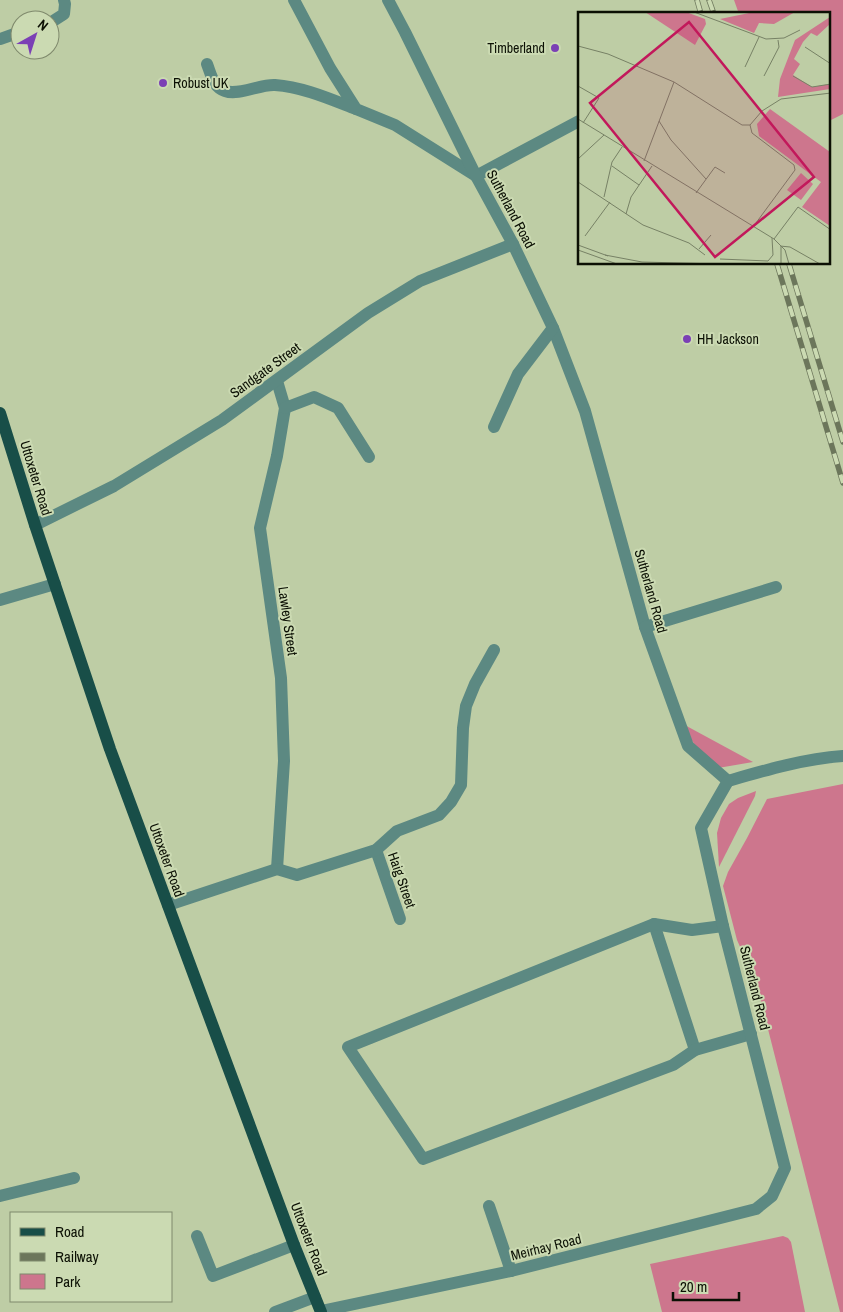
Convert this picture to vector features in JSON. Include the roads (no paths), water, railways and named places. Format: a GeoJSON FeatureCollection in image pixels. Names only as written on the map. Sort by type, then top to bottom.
{"type":"FeatureCollection","features":[{"type":"Feature","properties":{"kind":"main road","name":"Uttoxeter Road"},"geometry":{"type":"LineString","coordinates":[[0,413],[35,525],[110,749],[294,1245],[321,1312]]}},
{"type":"Feature","properties":{"kind":"street"},"geometry":{"type":"LineString","coordinates":[[60,17],[64,14],[64,0]]}},
{"type":"Feature","properties":{"kind":"street"},"geometry":{"type":"LineString","coordinates":[[294,0],[330,68],[356,109]]}},
{"type":"Feature","properties":{"kind":"street","name":"Sutherland Road"},"geometry":{"type":"LineString","coordinates":[[388,0],[476,176],[513,244],[553,328],[586,410],[644,627],[688,746],[728,781],[702,828],[724,926],[785,1168],[772,1196]]}},
{"type":"Feature","properties":{"kind":"street"},"geometry":{"type":"LineString","coordinates":[[206,64],[215,85],[225,92],[238,92],[273,85],[307,91],[395,125],[476,176],[578,122]]}},
{"type":"Feature","properties":{"kind":"street","name":"Sandgate Street"},"geometry":{"type":"LineString","coordinates":[[35,525],[114,486],[222,420],[368,314],[420,281],[513,244]]}},
{"type":"Feature","properties":{"kind":"street"},"geometry":{"type":"LineString","coordinates":[[494,426],[518,374],[553,328]]}},
{"type":"Feature","properties":{"kind":"street","name":"Lawley Street"},"geometry":{"type":"LineString","coordinates":[[277,381],[285,408],[277,456],[260,528],[281,678],[284,761],[278,869]]}},
{"type":"Feature","properties":{"kind":"street"},"geometry":{"type":"LineString","coordinates":[[285,408],[314,397],[338,408],[369,457]]}},
{"type":"Feature","properties":{"kind":"street"},"geometry":{"type":"LineString","coordinates":[[0,600],[55,584]]}},
{"type":"Feature","properties":{"kind":"street"},"geometry":{"type":"LineString","coordinates":[[644,627],[776,587]]}},
{"type":"Feature","properties":{"kind":"street"},"geometry":{"type":"LineString","coordinates":[[168,905],[278,869],[297,875],[376,850],[396,830],[439,815],[451,802],[461,785],[463,728],[466,706],[475,684],[494,650]]}},
{"type":"Feature","properties":{"kind":"street"},"geometry":{"type":"LineString","coordinates":[[728,781],[775,767],[821,758],[843,756]]}},
{"type":"Feature","properties":{"kind":"street","name":"Haig Street"},"geometry":{"type":"LineString","coordinates":[[376,850],[400,919]]}},
{"type":"Feature","properties":{"kind":"street"},"geometry":{"type":"LineString","coordinates":[[654,924],[695,1050]]}},
{"type":"Feature","properties":{"kind":"street"},"geometry":{"type":"LineString","coordinates":[[724,926],[692,930],[654,924],[348,1046],[423,1159],[673,1065],[695,1050],[751,1034]]}},
{"type":"Feature","properties":{"kind":"street"},"geometry":{"type":"LineString","coordinates":[[0,1196],[74,1178]]}},
{"type":"Feature","properties":{"kind":"street","name":"Meirhay Road"},"geometry":{"type":"LineString","coordinates":[[321,1312],[512,1271],[756,1209],[772,1196]]}},
{"type":"Feature","properties":{"kind":"street"},"geometry":{"type":"LineString","coordinates":[[489,1206],[512,1271]]}},
{"type":"Feature","properties":{"kind":"street"},"geometry":{"type":"LineString","coordinates":[[197,1236],[213,1276],[294,1245]]}},
{"type":"Feature","properties":{"kind":"street"},"geometry":{"type":"LineString","coordinates":[[275,1312],[315,1297]]}},
{"type":"Feature","properties":{"kind":"railway"},"geometry":{"type":"LineString","coordinates":[[697,0],[700,12]]}},
{"type":"Feature","properties":{"kind":"railway"},"geometry":{"type":"LineString","coordinates":[[709,0],[713,12]]}},
{"type":"Feature","properties":{"kind":"railway"},"geometry":{"type":"LineString","coordinates":[[777,265],[843,483]]}},
{"type":"Feature","properties":{"kind":"railway"},"geometry":{"type":"LineString","coordinates":[[789,265],[843,442]]}},
{"type":"Feature","properties":{"kind":"place","name":"Timberland"},"geometry":{"type":"Point","coordinates":[555,48]}},
{"type":"Feature","properties":{"kind":"place","name":"Robust UK"},"geometry":{"type":"Point","coordinates":[163,83]}},
{"type":"Feature","properties":{"kind":"place","name":"HH Jackson"},"geometry":{"type":"Point","coordinates":[687,339]}}]}
